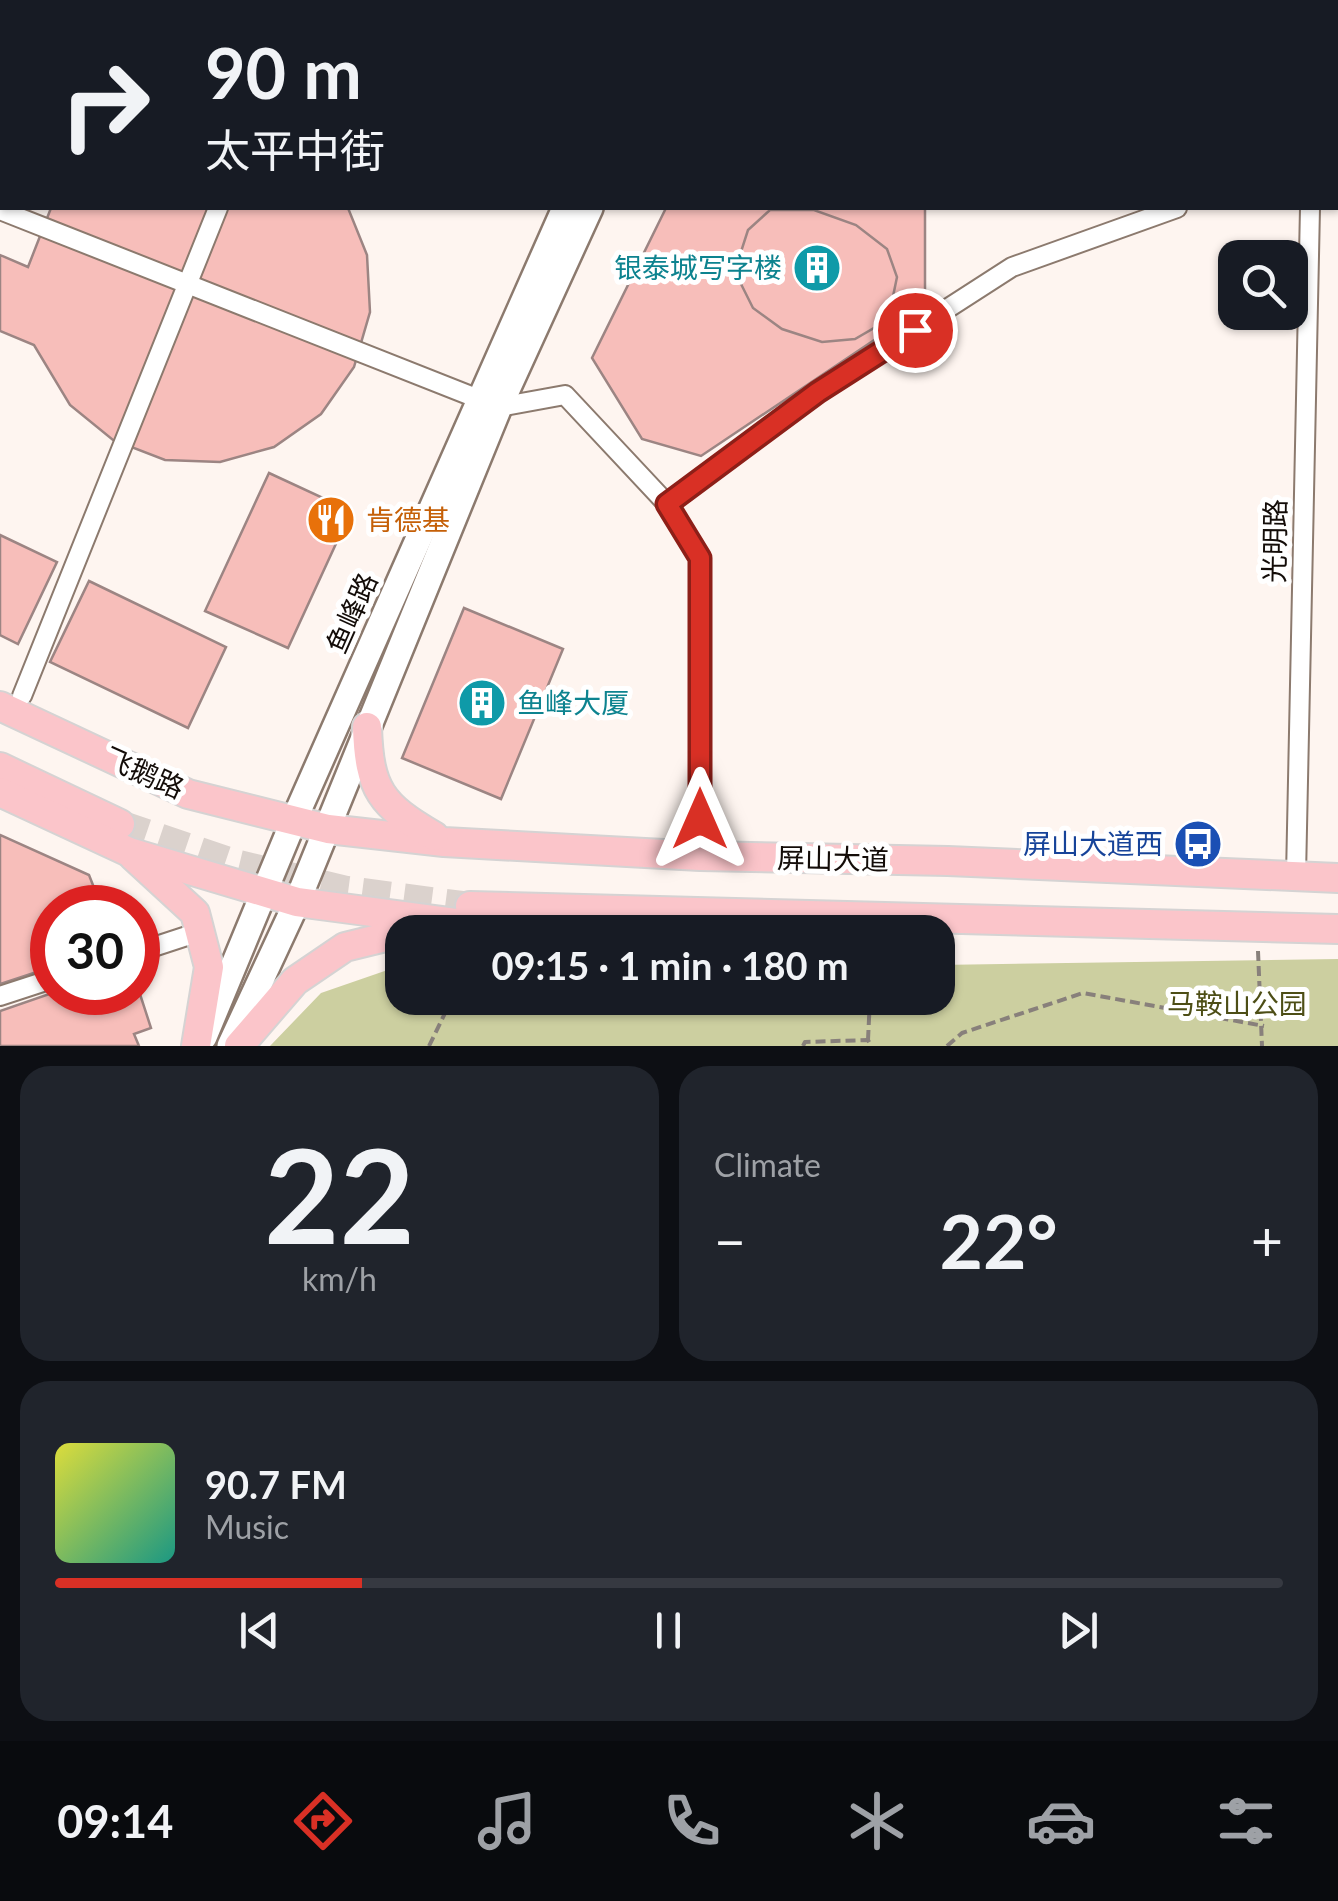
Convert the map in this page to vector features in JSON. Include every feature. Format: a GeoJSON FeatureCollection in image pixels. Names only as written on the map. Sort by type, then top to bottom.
{"type":"FeatureCollection","features":[{"type":"Feature","properties":{"kind":"main road","name":"鱼峰路"},"geometry":{"type":"LineString","coordinates":[[230,1046],[328,829],[564,210]]}},
{"type":"Feature","properties":{"kind":"main road","name":"鱼峰路"},"geometry":{"type":"LineString","coordinates":[[199,1046],[294,820],[489,404],[589,210]]}},
{"type":"Feature","properties":{"kind":"main road","name":"飞鹅路"},"geometry":{"type":"LineString","coordinates":[[11,701],[188,794],[328,829]]}},
{"type":"Feature","properties":{"kind":"main road"},"geometry":{"type":"LineString","coordinates":[[367,728],[368,760],[394,813],[444,842]]}},
{"type":"Feature","properties":{"kind":"main road","name":"飞鹅路"},"geometry":{"type":"LineString","coordinates":[[0,767],[120,824]]}},
{"type":"Feature","properties":{"kind":"main road"},"geometry":{"type":"LineString","coordinates":[[0,792],[128,852],[297,902],[396,915]]}},
{"type":"Feature","properties":{"kind":"main road","name":"屏山大道"},"geometry":{"type":"LineString","coordinates":[[328,829],[444,842],[700,856],[948,861],[1338,878]]}},
{"type":"Feature","properties":{"kind":"main road"},"geometry":{"type":"LineString","coordinates":[[128,852],[194,914],[209,968],[199,1046]]}},
{"type":"Feature","properties":{"kind":"main road","name":"屏山大道"},"geometry":{"type":"LineString","coordinates":[[470,906],[1338,929]]}},
{"type":"Feature","properties":{"kind":"main road"},"geometry":{"type":"LineString","coordinates":[[955,937],[1156,926]]}},
{"type":"Feature","properties":{"kind":"main road"},"geometry":{"type":"LineString","coordinates":[[238,1046],[295,981],[345,947],[385,937]]}},
{"type":"Feature","properties":{"kind":"street"},"geometry":{"type":"LineString","coordinates":[[0,210],[489,404],[565,395],[667,504],[700,558],[700,856]]}},
{"type":"Feature","properties":{"kind":"street"},"geometry":{"type":"LineString","coordinates":[[11,701],[217,210]]}},
{"type":"Feature","properties":{"kind":"street"},"geometry":{"type":"LineString","coordinates":[[667,504],[818,392],[1012,267],[1171,210]]}},
{"type":"Feature","properties":{"kind":"street","name":"光明路"},"geometry":{"type":"LineString","coordinates":[[1296,876],[1310,210]]}},
{"type":"Feature","properties":{"kind":"street"},"geometry":{"type":"LineString","coordinates":[[160,945],[199,932]]}},
{"type":"Feature","properties":{"kind":"street"},"geometry":{"type":"LineString","coordinates":[[0,996],[30,986]]}},
{"type":"Feature","properties":{"kind":"path"},"geometry":{"type":"LineString","coordinates":[[1256,927],[1264,1026],[1262,1046]]}},
{"type":"Feature","properties":{"kind":"path"},"geometry":{"type":"LineString","coordinates":[[947,1046],[962,1033],[1082,993],[1264,1026]]}},
{"type":"Feature","properties":{"kind":"path"},"geometry":{"type":"LineString","coordinates":[[429,1046],[444,1015]]}},
{"type":"Feature","properties":{"kind":"path"},"geometry":{"type":"LineString","coordinates":[[803,1046],[805,1042],[870,1043],[870,1015]]}},
{"type":"Feature","properties":{"kind":"green space","name":"马鞍山公园"},"geometry":{"type":"Polygon","coordinates":[[[1338,959],[1338,1046],[270,1046],[321,993],[385,971],[385,1015],[955,1015],[955,965],[1338,959]]]}},
{"type":"Feature","properties":{"kind":"building"},"geometry":{"type":"Polygon","coordinates":[[[50,210],[349,210],[367,255],[370,312],[354,367],[321,414],[274,447],[220,462],[165,460],[113,440],[70,405],[34,345],[0,331],[0,255],[28,267],[50,210]]]}},
{"type":"Feature","properties":{"kind":"building"},"geometry":{"type":"Polygon","coordinates":[[[665,210],[925,210],[925,306],[701,456],[642,439],[592,358],[665,210]]]}},
{"type":"Feature","properties":{"kind":"building","name":"银泰城写字楼"},"geometry":{"type":"Polygon","coordinates":[[[770,210],[814,210],[856,225],[887,249],[897,277],[891,306],[879,325],[855,339],[822,342],[782,329],[753,308],[740,282],[739,258],[748,230],[770,210]]]}},
{"type":"Feature","properties":{"kind":"building"},"geometry":{"type":"Polygon","coordinates":[[[269,473],[351,511],[288,648],[205,611],[269,473]]]}},
{"type":"Feature","properties":{"kind":"building"},"geometry":{"type":"Polygon","coordinates":[[[0,535],[57,562],[18,644],[0,635],[0,535]]]}},
{"type":"Feature","properties":{"kind":"building"},"geometry":{"type":"Polygon","coordinates":[[[89,581],[226,647],[188,728],[50,662],[89,581]]]}},
{"type":"Feature","properties":{"kind":"building","name":"鱼峰大厦"},"geometry":{"type":"Polygon","coordinates":[[[464,608],[563,649],[501,799],[402,758],[464,608]]]}},
{"type":"Feature","properties":{"kind":"building"},"geometry":{"type":"Polygon","coordinates":[[[0,835],[89,875],[93,885],[30,885],[30,974],[0,984],[0,835]]]}},
{"type":"Feature","properties":{"kind":"building"},"geometry":{"type":"Polygon","coordinates":[[[30,1001],[30,1015],[147,1015],[151,1028],[134,1034],[139,1046],[0,1046],[0,1011],[30,1001]]]}},
{"type":"Feature","properties":{"kind":"tunnel"},"geometry":{"type":"LineString","coordinates":[[120,824],[235,863],[347,890],[470,906]]}},
{"type":"Feature","properties":{"kind":"place","name":"银泰城写字楼"},"geometry":{"type":"Point","coordinates":[817,268]}},
{"type":"Feature","properties":{"kind":"place","name":"肯德基"},"geometry":{"type":"Point","coordinates":[331,520]}},
{"type":"Feature","properties":{"kind":"place","name":"鱼峰大厦"},"geometry":{"type":"Point","coordinates":[482,703]}},
{"type":"Feature","properties":{"kind":"place","name":"屏山大道西"},"geometry":{"type":"Point","coordinates":[1198,844]}},
{"type":"Feature","properties":{"kind":"route"},"geometry":{"type":"LineString","coordinates":[[700,819],[700,558],[667,504],[818,392],[915,330]]}}]}
